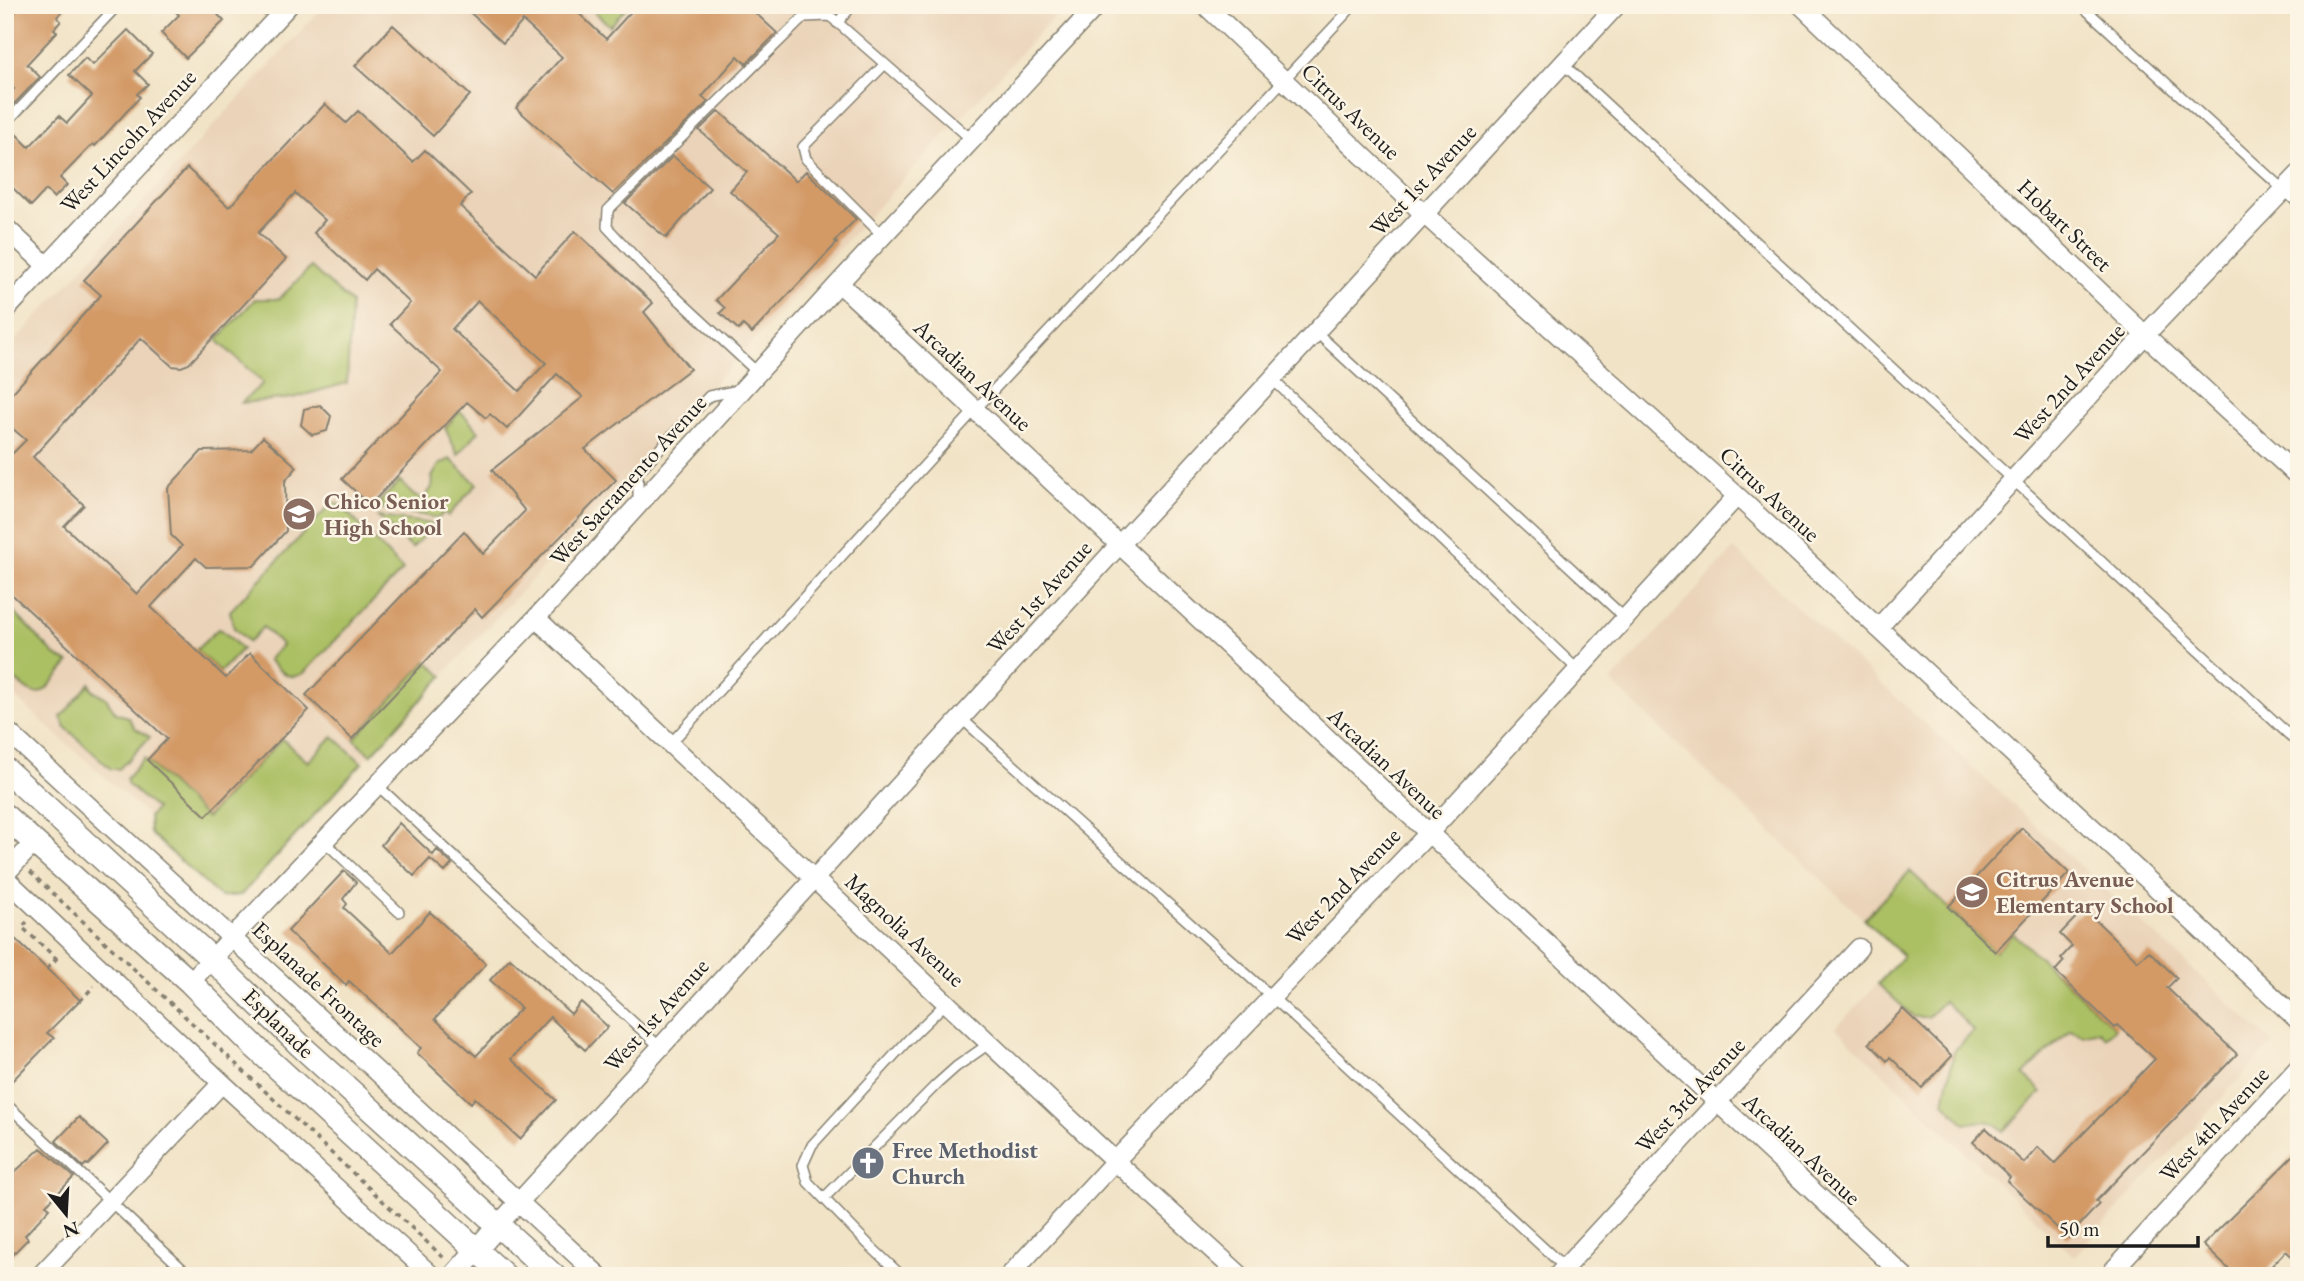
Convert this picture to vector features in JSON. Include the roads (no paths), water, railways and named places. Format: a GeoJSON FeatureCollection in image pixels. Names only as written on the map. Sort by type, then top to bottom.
{"type":"FeatureCollection","features":[{"type":"Feature","properties":{"kind":"main road","name":"Esplanade"},"geometry":{"type":"LineString","coordinates":[[5,769],[212,959],[300,1045],[554,1276]]}},
{"type":"Feature","properties":{"kind":"main road","name":"Esplanade"},"geometry":{"type":"LineString","coordinates":[[5,816],[190,982],[255,1047],[505,1276]]}},
{"type":"Feature","properties":{"kind":"street","name":"West Lincoln Avenue"},"geometry":{"type":"LineString","coordinates":[[5,311],[289,5]]}},
{"type":"Feature","properties":{"kind":"street","name":"West Sacramento Avenue"},"geometry":{"type":"LineString","coordinates":[[190,982],[536,618],[1097,5]]}},
{"type":"Feature","properties":{"kind":"street","name":"Citrus Avenue"},"geometry":{"type":"LineString","coordinates":[[1205,5],[1424,214],[1737,496],[2299,1021]]}},
{"type":"Feature","properties":{"kind":"street","name":"West 1st Avenue"},"geometry":{"type":"LineString","coordinates":[[499,1224],[1617,5]]}},
{"type":"Feature","properties":{"kind":"street","name":"Hobart Street"},"geometry":{"type":"LineString","coordinates":[[1801,5],[2145,335],[2299,477]]}},
{"type":"Feature","properties":{"kind":"street","name":"West 2nd Avenue"},"geometry":{"type":"LineString","coordinates":[[1878,628],[2145,335],[2299,174]]}},
{"type":"Feature","properties":{"kind":"street"},"geometry":{"type":"LineString","coordinates":[[5,227],[46,265]]}},
{"type":"Feature","properties":{"kind":"street","name":"Arcadian Avenue"},"geometry":{"type":"LineString","coordinates":[[839,284],[1903,1276]]}},
{"type":"Feature","properties":{"kind":"street","name":"West 2nd Avenue"},"geometry":{"type":"LineString","coordinates":[[1009,1276],[1115,1161],[1428,834],[1737,496]]}},
{"type":"Feature","properties":{"kind":"street","name":"Magnolia Avenue"},"geometry":{"type":"LineString","coordinates":[[536,618],[1241,1276]]}},
{"type":"Feature","properties":{"kind":"street","name":"Esplanade Frontage"},"geometry":{"type":"LineString","coordinates":[[5,729],[599,1276]]}},
{"type":"Feature","properties":{"kind":"street"},"geometry":{"type":"LineString","coordinates":[[34,843],[9,871],[222,1083],[432,1276]]}},
{"type":"Feature","properties":{"kind":"street","name":"West 3rd Avenue"},"geometry":{"type":"LineString","coordinates":[[1565,1273],[1716,1102],[1859,948]]}},
{"type":"Feature","properties":{"kind":"street","name":"West 4th Avenue"},"geometry":{"type":"LineString","coordinates":[[2108,1276],[2299,1067]]}},
{"type":"Feature","properties":{"kind":"street"},"geometry":{"type":"LineString","coordinates":[[40,1276],[222,1083]]}},
{"type":"Feature","properties":{"kind":"street"},"geometry":{"type":"LineString","coordinates":[[456,1273],[499,1224]]}},
{"type":"Feature","properties":{"kind":"lane"},"geometry":{"type":"LineString","coordinates":[[5,124],[118,5]]}},
{"type":"Feature","properties":{"kind":"lane"},"geometry":{"type":"LineString","coordinates":[[834,20],[853,5]]}},
{"type":"Feature","properties":{"kind":"lane"},"geometry":{"type":"LineString","coordinates":[[670,744],[975,410],[1354,5]]}},
{"type":"Feature","properties":{"kind":"lane"},"geometry":{"type":"LineString","coordinates":[[2081,5],[2299,204]]}},
{"type":"Feature","properties":{"kind":"lane"},"geometry":{"type":"LineString","coordinates":[[758,373],[649,272],[607,226],[608,210],[804,17],[834,20],[972,140]]}},
{"type":"Feature","properties":{"kind":"lane"},"geometry":{"type":"LineString","coordinates":[[883,236],[806,159],[803,147],[885,64]]}},
{"type":"Feature","properties":{"kind":"lane"},"geometry":{"type":"LineString","coordinates":[[1563,64],[2299,744]]}},
{"type":"Feature","properties":{"kind":"lane"},"geometry":{"type":"LineString","coordinates":[[1316,332],[1625,618]]}},
{"type":"Feature","properties":{"kind":"lane"},"geometry":{"type":"LineString","coordinates":[[1272,379],[1578,670]]}},
{"type":"Feature","properties":{"kind":"lane"},"geometry":{"type":"LineString","coordinates":[[961,718],[1272,996],[1565,1273]]}},
{"type":"Feature","properties":{"kind":"lane"},"geometry":{"type":"LineString","coordinates":[[377,785],[660,1047]]}},
{"type":"Feature","properties":{"kind":"lane"},"geometry":{"type":"LineString","coordinates":[[324,841],[399,912]]}},
{"type":"Feature","properties":{"kind":"lane"},"geometry":{"type":"LineString","coordinates":[[902,1276],[808,1182],[803,1165],[812,1145],[909,1039],[946,1003]]}},
{"type":"Feature","properties":{"kind":"lane"},"geometry":{"type":"LineString","coordinates":[[825,1197],[936,1084],[990,1043]]}},
{"type":"Feature","properties":{"kind":"lane"},"geometry":{"type":"LineString","coordinates":[[5,1103],[190,1276]]}},
{"type":"Feature","properties":{"kind":"place","name":"Chico Senior High School"},"geometry":{"type":"Point","coordinates":[299,514]}},
{"type":"Feature","properties":{"kind":"place","name":"Citrus Avenue Elementary School"},"geometry":{"type":"Point","coordinates":[1972,892]}},
{"type":"Feature","properties":{"kind":"place","name":"Free Methodist Church"},"geometry":{"type":"Point","coordinates":[868,1163]}}]}
